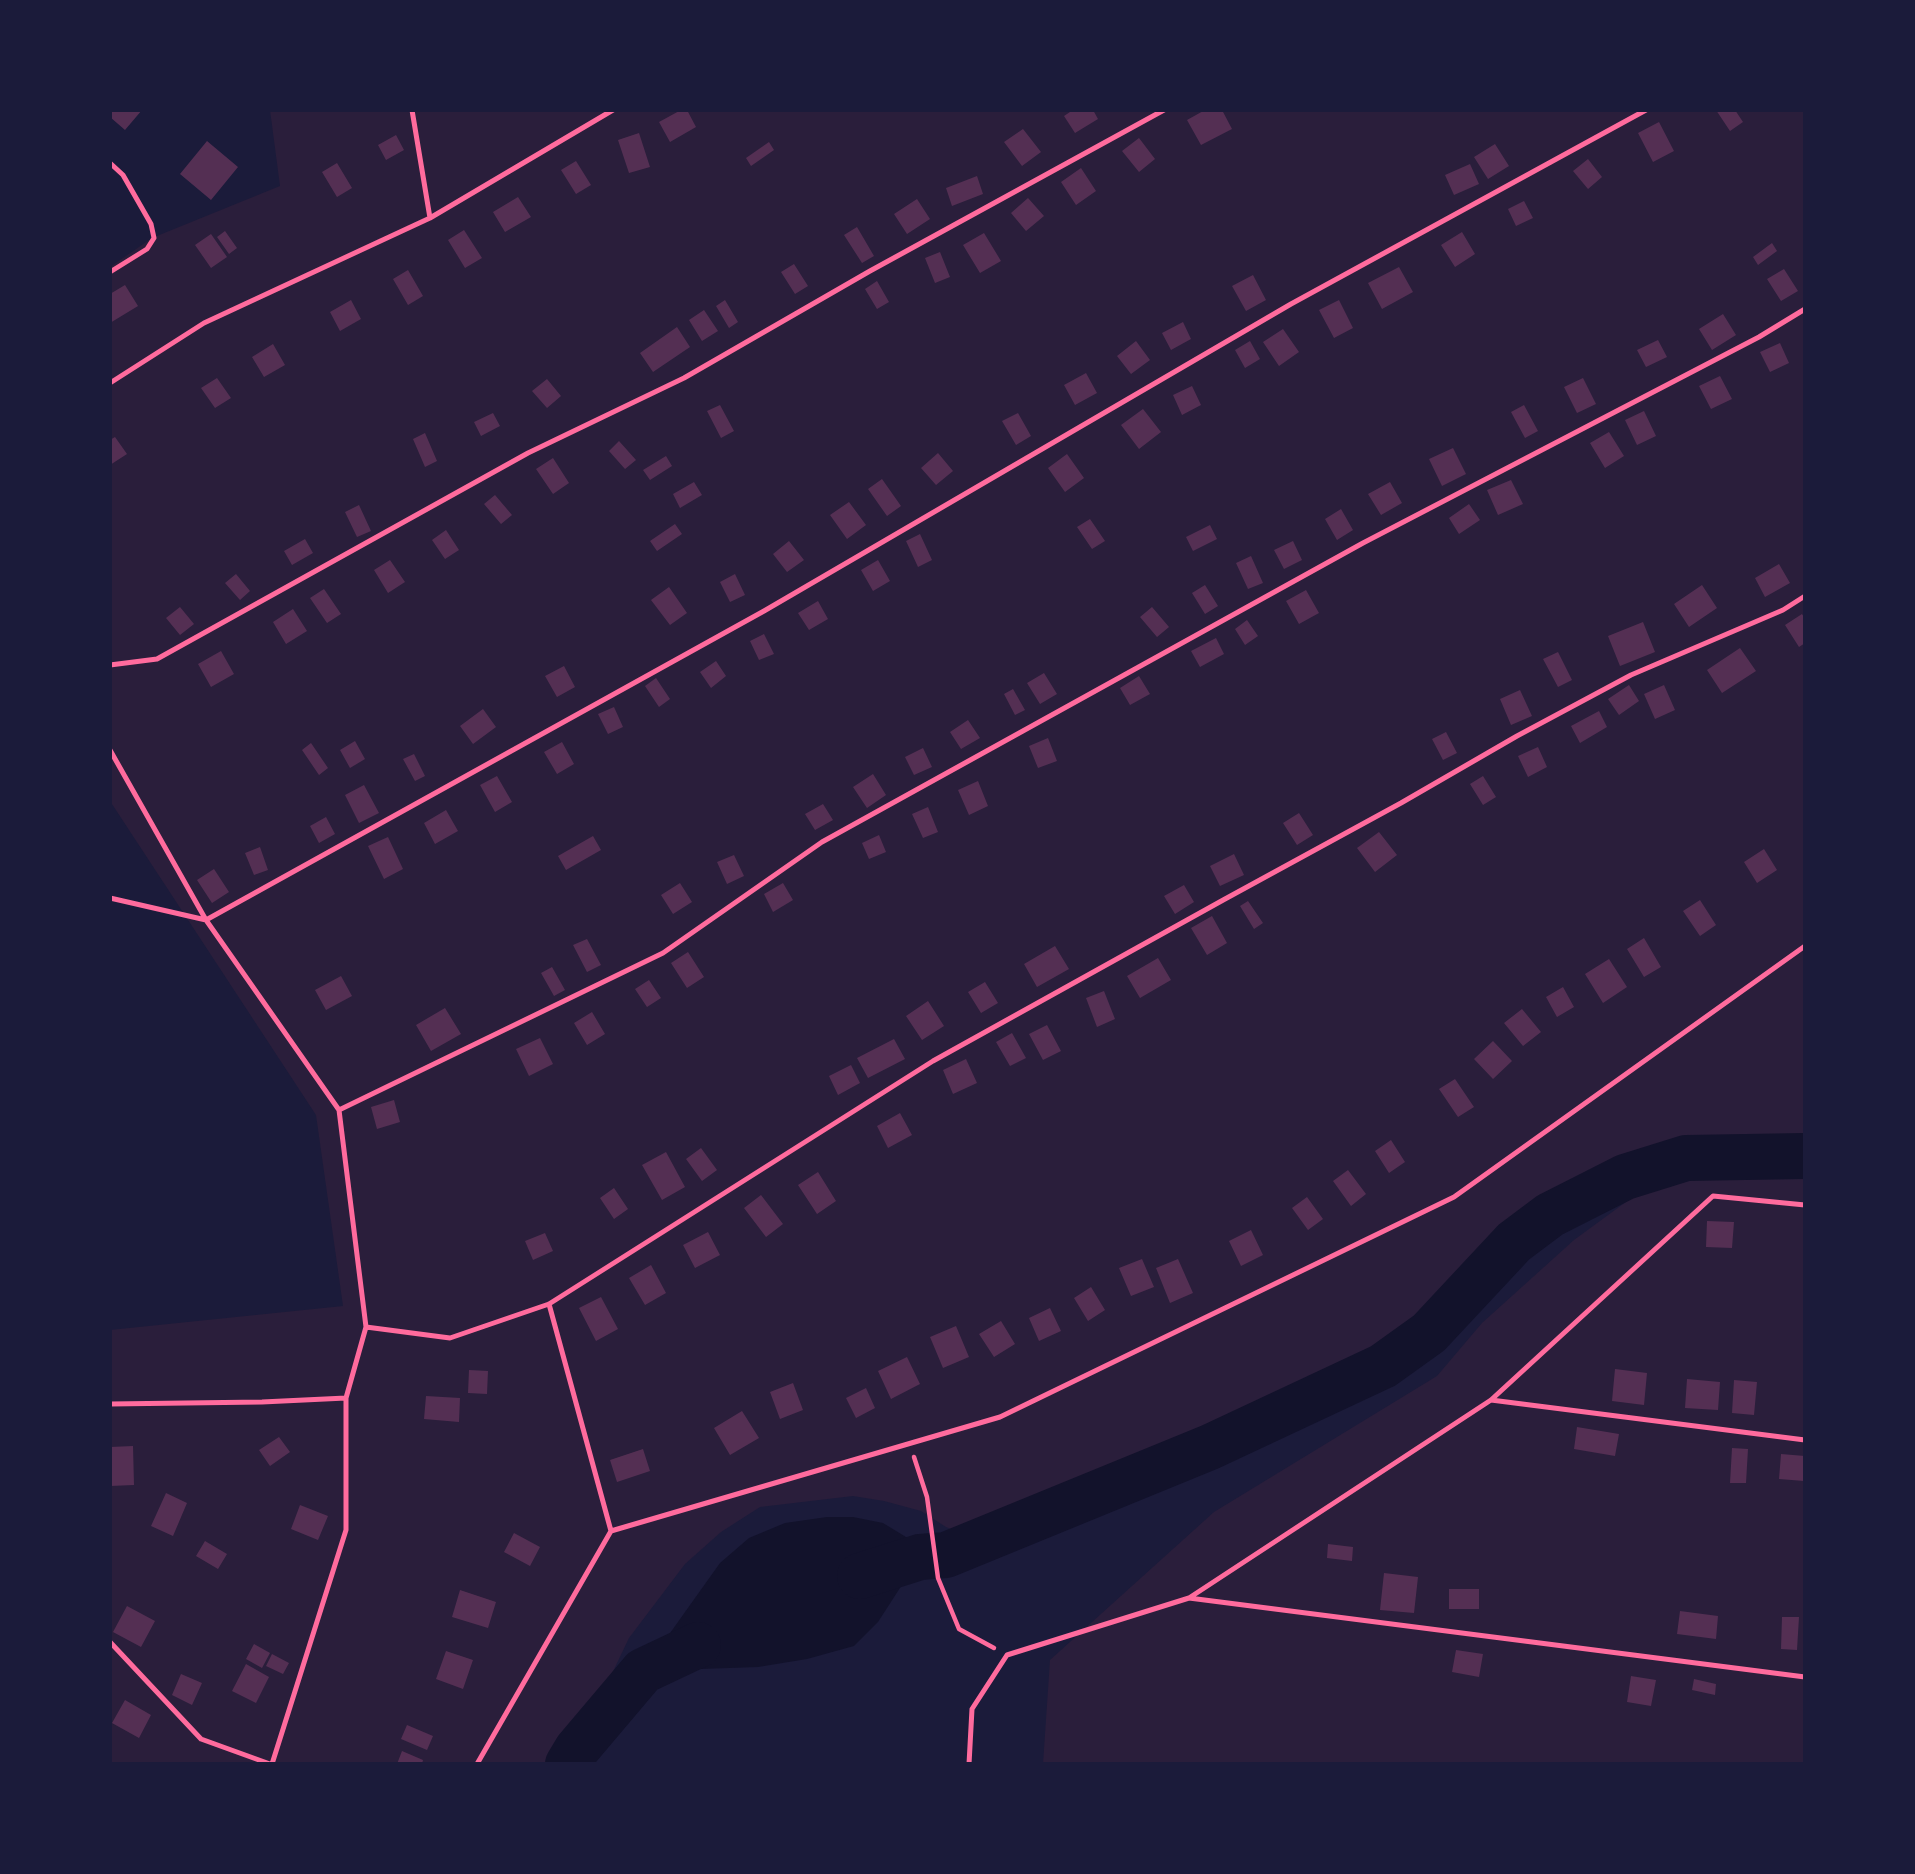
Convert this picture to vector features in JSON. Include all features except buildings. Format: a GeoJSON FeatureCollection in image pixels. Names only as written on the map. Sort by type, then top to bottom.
{"type":"FeatureCollection","features":[{"type":"Feature","properties":{"kind":"lane"},"geometry":{"type":"LineString","coordinates":[[412,110],[430,218]]}},
{"type":"Feature","properties":{"kind":"lane"},"geometry":{"type":"LineString","coordinates":[[110,383],[204,323],[430,218],[613,110]]}},
{"type":"Feature","properties":{"kind":"lane"},"geometry":{"type":"LineString","coordinates":[[110,665],[157,659],[528,453],[684,378],[870,271],[1164,110]]}},
{"type":"Feature","properties":{"kind":"lane"},"geometry":{"type":"LineString","coordinates":[[110,898],[206,920],[776,604],[1291,304],[1646,110]]}},
{"type":"Feature","properties":{"kind":"lane"},"geometry":{"type":"LineString","coordinates":[[110,163],[123,175],[151,224],[154,238],[147,249],[110,272]]}},
{"type":"Feature","properties":{"kind":"lane"},"geometry":{"type":"LineString","coordinates":[[339,1110],[663,953],[822,842],[1363,543],[1759,337],[1805,309]]}},
{"type":"Feature","properties":{"kind":"lane"},"geometry":{"type":"LineString","coordinates":[[366,1327],[450,1338],[549,1304],[933,1061],[1631,675],[1783,610],[1805,596]]}},
{"type":"Feature","properties":{"kind":"lane"},"geometry":{"type":"LineString","coordinates":[[110,750],[206,920],[339,1110],[366,1327],[346,1398],[346,1530],[271,1764],[201,1738],[110,1642]]}},
{"type":"Feature","properties":{"kind":"lane"},"geometry":{"type":"LineString","coordinates":[[478,1764],[611,1531],[1000,1417],[1454,1197],[1805,946]]}},
{"type":"Feature","properties":{"kind":"lane"},"geometry":{"type":"LineString","coordinates":[[969,1764],[972,1709],[1007,1655],[1189,1598],[1491,1400],[1713,1196],[1805,1206]]}},
{"type":"Feature","properties":{"kind":"lane"},"geometry":{"type":"LineString","coordinates":[[549,1304],[611,1531]]}},
{"type":"Feature","properties":{"kind":"lane"},"geometry":{"type":"LineString","coordinates":[[110,1404],[346,1398]]}},
{"type":"Feature","properties":{"kind":"lane"},"geometry":{"type":"LineString","coordinates":[[1491,1400],[1805,1440]]}},
{"type":"Feature","properties":{"kind":"lane"},"geometry":{"type":"LineString","coordinates":[[1189,1598],[1805,1676]]}},
{"type":"Feature","properties":{"kind":"path"},"geometry":{"type":"LineString","coordinates":[[910,1443],[927,1497],[938,1578],[959,1629],[1007,1655]]}},
{"type":"Feature","properties":{"kind":"shaded area"},"geometry":{"type":"Polygon","coordinates":[[[270,110],[1805,110],[1805,1138],[1783,1140],[1684,1136],[1622,1161],[1545,1197],[1502,1234],[1416,1320],[1376,1353],[1202,1434],[956,1531],[921,1511],[853,1496],[760,1507],[721,1532],[685,1564],[629,1638],[597,1705],[562,1738],[545,1764],[110,1764],[110,1330],[343,1306],[316,1115],[110,801],[110,267],[152,238],[280,186],[270,110]]]}},
{"type":"Feature","properties":{"kind":"shaded area"},"geometry":{"type":"Polygon","coordinates":[[[1805,1156],[1805,1764],[1043,1764],[1050,1660],[1214,1512],[1437,1376],[1482,1323],[1574,1240],[1686,1158],[1805,1156]]]}},
{"type":"Feature","properties":{"kind":"shaded area"},"geometry":{"type":"Polygon","coordinates":[[[827,1517],[853,1517],[883,1523],[906,1537],[920,1557],[878,1622],[854,1646],[807,1659],[758,1667],[643,1671],[720,1563],[749,1538],[785,1523],[827,1517]]]}},
{"type":"Feature","properties":{"kind":"waterway"},"geometry":{"type":"LineString","coordinates":[[860,1576],[920,1557],[946,1555],[1210,1447],[1383,1366],[1429,1333],[1514,1242],[1550,1215],[1625,1177],[1686,1158],[1805,1156]]}},
{"type":"Feature","properties":{"kind":"waterway"},"geometry":{"type":"LineString","coordinates":[[568,1764],[577,1749],[643,1671],[698,1645]]}}]}
